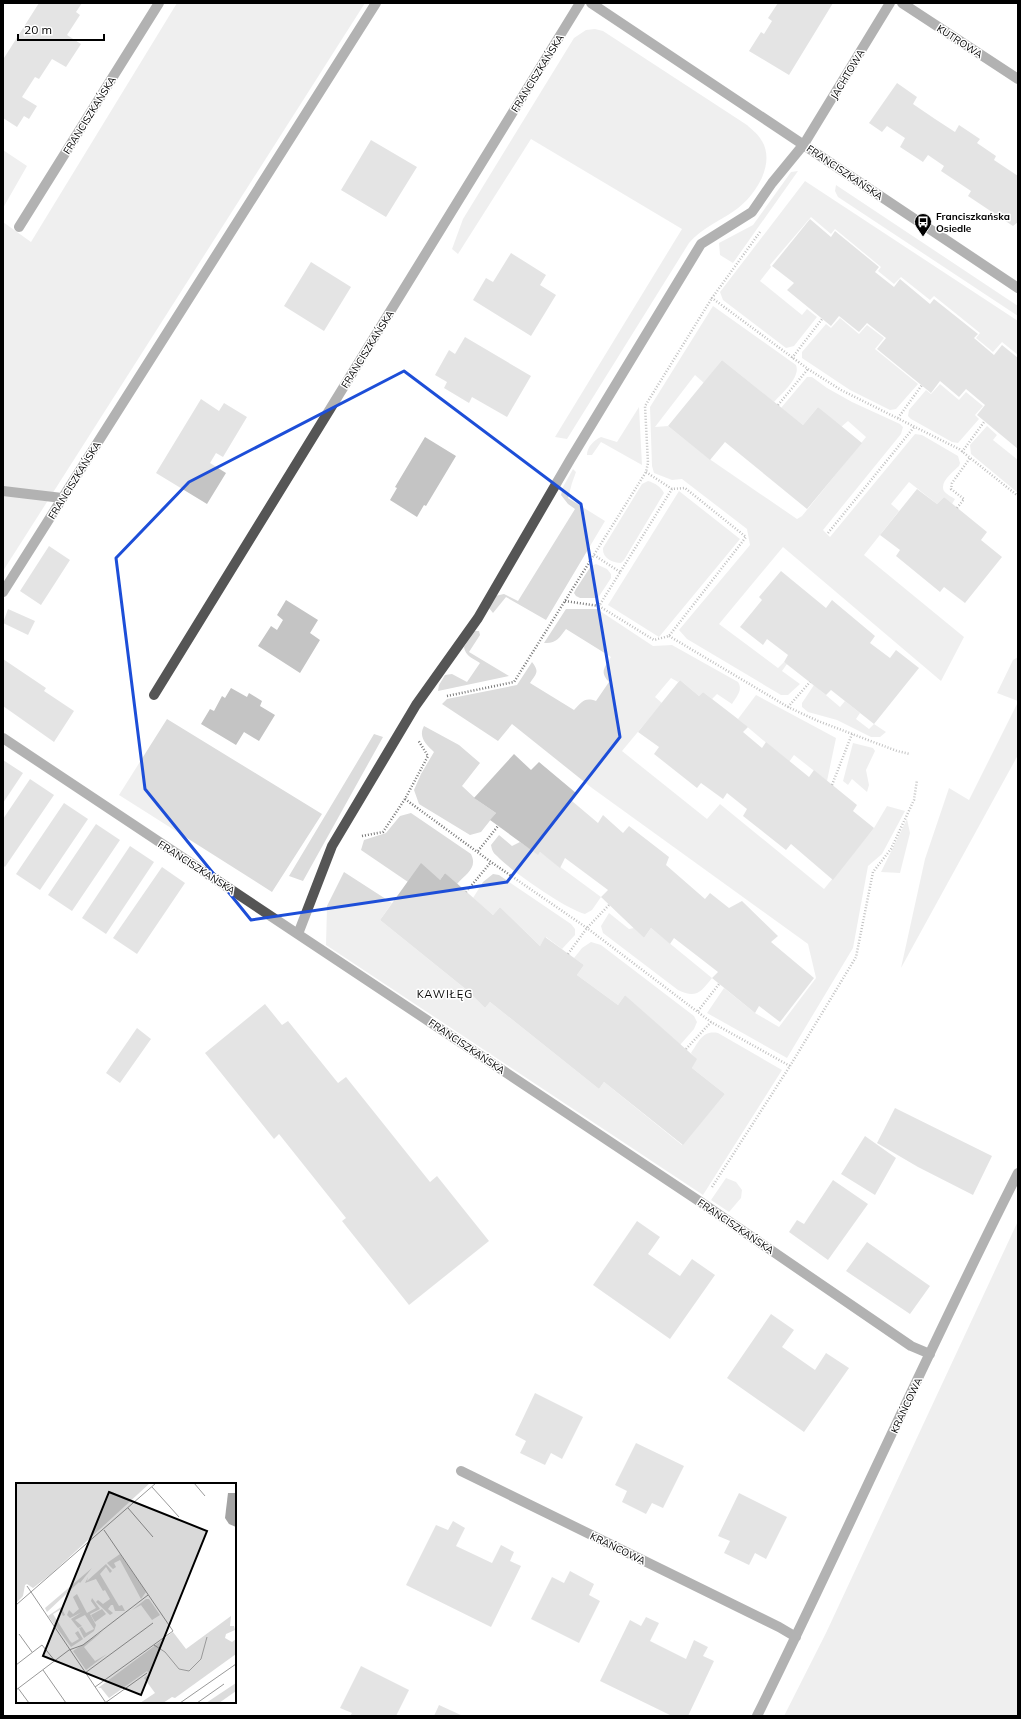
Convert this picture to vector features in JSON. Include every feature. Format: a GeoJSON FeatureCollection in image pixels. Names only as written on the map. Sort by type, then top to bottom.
{"type":"FeatureCollection","features":[{"type":"Feature","properties":{"kind":"street","name":"FRANCISZKAŃSKA"},"geometry":{"type":"LineString","coordinates":[[18,227],[159,3]]}},
{"type":"Feature","properties":{"kind":"street","name":"FRANCISZKAŃSKA"},"geometry":{"type":"LineString","coordinates":[[3,592],[376,3]]}},
{"type":"Feature","properties":{"kind":"street","name":"FRANCISZKAŃSKA"},"geometry":{"type":"LineString","coordinates":[[154,695],[580,3]]}},
{"type":"Feature","properties":{"kind":"street","name":"FRANCISZKAŃSKA"},"geometry":{"type":"LineString","coordinates":[[591,3],[1018,288]]}},
{"type":"Feature","properties":{"kind":"street","name":"JACHTOWA"},"geometry":{"type":"LineString","coordinates":[[298,934],[332,846],[416,705],[478,618],[570,460],[700,244],[752,212],[772,183],[804,144],[890,3]]}},
{"type":"Feature","properties":{"kind":"street","name":"KUTROWA"},"geometry":{"type":"LineString","coordinates":[[902,3],[1018,79]]}},
{"type":"Feature","properties":{"kind":"street"},"geometry":{"type":"LineString","coordinates":[[3,491],[62,498]]}},
{"type":"Feature","properties":{"kind":"street","name":"FRANCISZKAŃSKA"},"geometry":{"type":"LineString","coordinates":[[3,738],[702,1203],[911,1346],[930,1354]]}},
{"type":"Feature","properties":{"kind":"street","name":"KRAŃCOWA"},"geometry":{"type":"LineString","coordinates":[[757,1716],[796,1637],[964,1280],[1018,1173]]}},
{"type":"Feature","properties":{"kind":"street","name":"KRAŃCOWA"},"geometry":{"type":"LineString","coordinates":[[462,1471],[779,1627],[796,1637]]}},
{"type":"Feature","properties":{"kind":"path"},"geometry":{"type":"LineString","coordinates":[[440,698],[514,682],[646,472],[648,463],[645,406],[712,298],[763,228]]}},
{"type":"Feature","properties":{"kind":"path"},"geometry":{"type":"LineString","coordinates":[[712,298],[808,370],[841,390],[915,426],[962,452],[1018,496]]}},
{"type":"Feature","properties":{"kind":"path"},"geometry":{"type":"LineString","coordinates":[[792,358],[822,319]]}},
{"type":"Feature","properties":{"kind":"path"},"geometry":{"type":"LineString","coordinates":[[778,405],[808,370]]}},
{"type":"Feature","properties":{"kind":"path"},"geometry":{"type":"LineString","coordinates":[[898,418],[922,385]]}},
{"type":"Feature","properties":{"kind":"path"},"geometry":{"type":"LineString","coordinates":[[962,452],[984,422]]}},
{"type":"Feature","properties":{"kind":"path"},"geometry":{"type":"LineString","coordinates":[[828,533],[915,426]]}},
{"type":"Feature","properties":{"kind":"path"},"geometry":{"type":"LineString","coordinates":[[957,508],[964,499],[951,489],[952,483],[970,458]]}},
{"type":"Feature","properties":{"kind":"path"},"geometry":{"type":"LineString","coordinates":[[565,601],[599,606],[654,640],[669,636],[746,537],[685,488],[672,489],[646,472]]}},
{"type":"Feature","properties":{"kind":"path"},"geometry":{"type":"LineString","coordinates":[[599,606],[672,489]]}},
{"type":"Feature","properties":{"kind":"path"},"geometry":{"type":"LineString","coordinates":[[594,555],[620,572]]}},
{"type":"Feature","properties":{"kind":"path"},"geometry":{"type":"LineString","coordinates":[[669,636],[788,707],[852,734],[897,751],[910,754]]}},
{"type":"Feature","properties":{"kind":"path"},"geometry":{"type":"LineString","coordinates":[[788,707],[810,682]]}},
{"type":"Feature","properties":{"kind":"path"},"geometry":{"type":"LineString","coordinates":[[832,785],[852,734]]}},
{"type":"Feature","properties":{"kind":"path"},"geometry":{"type":"LineString","coordinates":[[359,840],[363,835],[383,832],[405,799],[428,756],[414,736]]}},
{"type":"Feature","properties":{"kind":"path"},"geometry":{"type":"LineString","coordinates":[[702,1203],[790,1066],[856,957],[873,872],[891,849],[914,800],[917,780]]}},
{"type":"Feature","properties":{"kind":"path"},"geometry":{"type":"LineString","coordinates":[[405,799],[491,862],[587,928],[711,1022],[790,1066]]}},
{"type":"Feature","properties":{"kind":"path"},"geometry":{"type":"LineString","coordinates":[[478,851],[498,826]]}},
{"type":"Feature","properties":{"kind":"path"},"geometry":{"type":"LineString","coordinates":[[466,892],[491,862]]}},
{"type":"Feature","properties":{"kind":"path"},"geometry":{"type":"LineString","coordinates":[[568,954],[587,928],[609,905]]}},
{"type":"Feature","properties":{"kind":"path"},"geometry":{"type":"LineString","coordinates":[[698,1011],[719,984]]}},
{"type":"Feature","properties":{"kind":"path"},"geometry":{"type":"LineString","coordinates":[[686,1049],[711,1022]]}},
{"type":"Feature","properties":{"kind":"highlighted area"},"geometry":{"type":"Polygon","coordinates":[[[404,371],[581,504],[620,737],[507,882],[251,920],[145,789],[116,558],[189,482],[404,371]]]}},
{"type":"Feature","properties":{"kind":"shaded area"},"geometry":{"type":"Polygon","coordinates":[[[177,3],[365,3],[3,571],[3,222],[31,242],[177,3]]]}},
{"type":"Feature","properties":{"kind":"shaded area"},"geometry":{"type":"Polygon","coordinates":[[[595,29],[603,31],[747,125],[760,138],[765,147],[766,158],[762,178],[742,205],[705,229],[689,243],[567,439],[555,437],[682,229],[531,139],[458,254],[452,249],[463,219],[574,38],[586,30],[595,29]]]}},
{"type":"Feature","properties":{"kind":"shaded area"},"geometry":{"type":"Polygon","coordinates":[[[3,150],[27,166],[3,208],[3,150]]]}},
{"type":"Feature","properties":{"kind":"shaded area"},"geometry":{"type":"Polygon","coordinates":[[[798,171],[733,263],[720,255],[719,243],[753,225],[791,172],[798,171]]]}},
{"type":"Feature","properties":{"kind":"shaded area"},"geometry":{"type":"Polygon","coordinates":[[[805,181],[1018,321],[1018,355],[1002,342],[993,352],[976,338],[980,333],[934,296],[930,300],[901,277],[894,284],[878,271],[881,267],[835,229],[831,234],[811,217],[770,265],[771,267],[760,281],[802,315],[807,309],[817,317],[794,346],[786,348],[723,300],[720,292],[805,181]]]}},
{"type":"Feature","properties":{"kind":"shaded area"},"geometry":{"type":"Polygon","coordinates":[[[836,185],[1018,306],[1018,316],[838,197],[835,191],[836,185]]]}},
{"type":"Feature","properties":{"kind":"shaded area"},"geometry":{"type":"Polygon","coordinates":[[[713,306],[796,365],[796,375],[790,385],[774,402],[722,360],[704,383],[695,375],[655,427],[668,426],[708,458],[797,519],[802,516],[866,437],[848,421],[841,427],[818,407],[803,425],[781,408],[807,377],[812,377],[827,388],[852,402],[900,424],[903,427],[901,434],[823,530],[830,537],[915,434],[922,435],[958,456],[960,463],[959,466],[945,480],[943,488],[945,492],[955,499],[952,504],[944,497],[937,504],[909,482],[891,504],[899,511],[864,555],[964,637],[941,681],[783,547],[719,624],[778,668],[784,662],[787,664],[782,671],[800,684],[788,695],[781,695],[687,639],[679,630],[750,545],[747,529],[682,479],[672,480],[654,473],[652,466],[650,407],[713,306]]]}},
{"type":"Feature","properties":{"kind":"shaded area"},"geometry":{"type":"Polygon","coordinates":[[[840,318],[859,334],[867,325],[884,338],[875,349],[918,384],[896,409],[890,410],[850,390],[802,358],[802,352],[826,324],[831,328],[840,318]]]}},
{"type":"Feature","properties":{"kind":"shaded area"},"geometry":{"type":"Polygon","coordinates":[[[940,384],[959,400],[966,392],[983,406],[975,415],[979,419],[958,443],[952,442],[908,416],[909,410],[926,390],[931,394],[940,384]]]}},
{"type":"Feature","properties":{"kind":"shaded area"},"geometry":{"type":"Polygon","coordinates":[[[639,407],[642,465],[601,442],[592,455],[587,455],[591,444],[601,437],[617,442],[639,407]]]}},
{"type":"Feature","properties":{"kind":"shaded area"},"geometry":{"type":"Polygon","coordinates":[[[987,426],[997,435],[993,440],[1018,460],[1018,493],[971,454],[970,445],[987,426]]]}},
{"type":"Feature","properties":{"kind":"shaded area"},"geometry":{"type":"Polygon","coordinates":[[[573,469],[576,472],[568,498],[605,521],[546,620],[506,597],[493,613],[489,608],[495,596],[504,594],[518,601],[575,509],[568,504],[561,495],[563,487],[573,469]]]}},
{"type":"Feature","properties":{"kind":"shaded area"},"geometry":{"type":"Polygon","coordinates":[[[648,481],[658,486],[664,493],[624,560],[621,563],[611,561],[604,555],[603,548],[642,484],[648,481]]]}},
{"type":"Feature","properties":{"kind":"shaded area"},"geometry":{"type":"Polygon","coordinates":[[[679,491],[740,539],[659,637],[608,605],[679,491]]]}},
{"type":"Feature","properties":{"kind":"shaded area"},"geometry":{"type":"Polygon","coordinates":[[[596,564],[607,569],[611,574],[611,578],[598,598],[580,598],[576,596],[574,593],[576,589],[591,566],[596,564]]]}},
{"type":"Feature","properties":{"kind":"shaded area"},"geometry":{"type":"Polygon","coordinates":[[[566,609],[597,609],[653,646],[672,645],[738,682],[740,690],[732,704],[717,694],[712,699],[703,692],[699,696],[680,680],[678,682],[671,678],[655,697],[662,703],[622,751],[707,819],[720,804],[824,889],[874,828],[887,806],[905,811],[882,854],[868,866],[853,948],[787,1058],[707,1013],[724,988],[755,1013],[779,1027],[816,978],[808,944],[592,788],[512,724],[498,741],[442,704],[447,699],[517,685],[532,662],[536,668],[536,673],[530,683],[574,710],[586,700],[596,701],[609,682],[604,675],[604,670],[611,657],[566,629],[559,638],[552,642],[544,643],[566,609]]]}},
{"type":"Feature","properties":{"kind":"shaded area"},"geometry":{"type":"Polygon","coordinates":[[[474,631],[479,631],[480,635],[469,652],[509,676],[438,691],[439,685],[445,675],[452,674],[467,682],[480,663],[466,653],[464,647],[474,631]]]}},
{"type":"Feature","properties":{"kind":"shaded area"},"geometry":{"type":"Polygon","coordinates":[[[1018,657],[1018,701],[997,693],[1013,660],[1018,657]]]}},
{"type":"Feature","properties":{"kind":"shaded area"},"geometry":{"type":"Polygon","coordinates":[[[814,685],[840,707],[845,701],[860,713],[856,719],[869,729],[874,724],[886,732],[880,737],[871,737],[837,720],[808,712],[802,707],[802,703],[814,685]]]}},
{"type":"Feature","properties":{"kind":"shaded area"},"geometry":{"type":"Polygon","coordinates":[[[756,695],[836,738],[827,781],[794,755],[789,762],[738,719],[756,695]]]}},
{"type":"Feature","properties":{"kind":"shaded area"},"geometry":{"type":"Polygon","coordinates":[[[1018,702],[1018,755],[901,968],[925,859],[949,788],[969,800],[1018,702]]]}},
{"type":"Feature","properties":{"kind":"shaded area"},"geometry":{"type":"Polygon","coordinates":[[[167,719],[322,814],[272,892],[119,795],[167,719]]]}},
{"type":"Feature","properties":{"kind":"shaded area"},"geometry":{"type":"Polygon","coordinates":[[[424,726],[459,745],[480,763],[462,786],[477,800],[496,813],[481,832],[470,835],[419,804],[414,790],[421,774],[434,752],[422,737],[422,730],[424,726]]]}},
{"type":"Feature","properties":{"kind":"shaded area"},"geometry":{"type":"Polygon","coordinates":[[[374,734],[383,737],[303,881],[289,876],[374,734]]]}},
{"type":"Feature","properties":{"kind":"shaded area"},"geometry":{"type":"Polygon","coordinates":[[[853,743],[873,748],[875,751],[866,770],[869,785],[867,792],[852,779],[848,785],[843,781],[853,743]]]}},
{"type":"Feature","properties":{"kind":"shaded area"},"geometry":{"type":"Polygon","coordinates":[[[411,813],[471,854],[473,859],[472,867],[457,884],[445,873],[440,880],[408,882],[361,850],[364,840],[386,833],[400,816],[411,813]]]}},
{"type":"Feature","properties":{"kind":"shaded area"},"geometry":{"type":"Polygon","coordinates":[[[907,819],[910,833],[900,873],[881,872],[907,819]]]}},
{"type":"Feature","properties":{"kind":"shaded area"},"geometry":{"type":"Polygon","coordinates":[[[499,835],[512,846],[520,842],[538,854],[540,852],[601,897],[592,910],[585,914],[576,911],[539,889],[504,863],[494,853],[491,845],[499,835]]]}},
{"type":"Feature","properties":{"kind":"shaded area"},"geometry":{"type":"Polygon","coordinates":[[[344,872],[392,903],[380,920],[468,991],[485,1008],[490,1002],[599,1089],[604,1082],[682,1145],[725,1094],[692,1068],[696,1059],[691,1053],[705,1035],[708,1033],[718,1033],[782,1070],[703,1195],[326,945],[327,906],[344,872]]]}},
{"type":"Feature","properties":{"kind":"shaded area"},"geometry":{"type":"Polygon","coordinates":[[[493,874],[499,875],[571,924],[575,929],[575,935],[562,949],[546,937],[540,946],[500,907],[493,915],[473,898],[483,882],[493,874]]]}},
{"type":"Feature","properties":{"kind":"shaded area"},"geometry":{"type":"Polygon","coordinates":[[[609,913],[629,929],[634,928],[644,938],[651,928],[712,978],[698,993],[689,994],[678,990],[603,933],[601,926],[609,913]]]}},
{"type":"Feature","properties":{"kind":"shaded area"},"geometry":{"type":"Polygon","coordinates":[[[591,942],[601,945],[694,1016],[697,1022],[694,1029],[680,1045],[625,995],[618,1005],[577,975],[584,965],[574,958],[582,948],[591,942]]]}},
{"type":"Feature","properties":{"kind":"shaded area"},"geometry":{"type":"Polygon","coordinates":[[[726,1178],[736,1182],[742,1190],[741,1198],[729,1212],[711,1200],[726,1178]]]}},
{"type":"Feature","properties":{"kind":"shaded area"},"geometry":{"type":"Polygon","coordinates":[[[1018,1221],[1018,1716],[784,1716],[826,1633],[1018,1221]]]}},
{"type":"Feature","properties":{"kind":"building"},"geometry":{"type":"Polygon","coordinates":[[[39,3],[82,3],[76,12],[80,15],[67,35],[81,44],[66,67],[52,59],[39,79],[35,77],[22,97],[37,106],[29,119],[24,116],[17,127],[3,118],[3,57],[4,58],[39,3]]]}},
{"type":"Feature","properties":{"kind":"building"},"geometry":{"type":"Polygon","coordinates":[[[778,3],[833,3],[789,75],[749,51],[761,32],[764,34],[772,21],[768,18],[778,3]]]}},
{"type":"Feature","properties":{"kind":"building"},"geometry":{"type":"Polygon","coordinates":[[[897,83],[917,97],[913,104],[955,132],[959,125],[980,139],[977,143],[996,156],[994,160],[1018,176],[1018,222],[1013,226],[968,196],[971,191],[941,171],[944,166],[928,155],[923,162],[900,147],[905,138],[887,126],[882,132],[869,123],[897,83]]]}},
{"type":"Feature","properties":{"kind":"building"},"geometry":{"type":"Polygon","coordinates":[[[371,140],[417,167],[386,217],[341,190],[371,140]]]}},
{"type":"Feature","properties":{"kind":"building"},"geometry":{"type":"Polygon","coordinates":[[[810,219],[831,237],[835,231],[879,267],[875,272],[894,287],[900,279],[930,304],[934,299],[978,334],[974,338],[994,355],[1002,345],[1018,358],[1018,449],[977,415],[985,405],[966,389],[959,397],[940,381],[931,393],[877,349],[886,338],[867,323],[859,332],[839,316],[831,326],[787,290],[794,283],[772,266],[810,219]]]}},
{"type":"Feature","properties":{"kind":"building"},"geometry":{"type":"Polygon","coordinates":[[[511,253],[546,275],[540,285],[556,295],[531,336],[473,300],[486,278],[493,282],[511,253]]]}},
{"type":"Feature","properties":{"kind":"building"},"geometry":{"type":"Polygon","coordinates":[[[311,262],[351,287],[324,331],[284,306],[311,262]]]}},
{"type":"Feature","properties":{"kind":"building"},"geometry":{"type":"Polygon","coordinates":[[[465,337],[531,376],[507,417],[472,397],[469,403],[444,388],[447,382],[435,375],[449,350],[455,354],[465,337]]]}},
{"type":"Feature","properties":{"kind":"building"},"geometry":{"type":"Polygon","coordinates":[[[722,360],[803,425],[818,407],[862,443],[807,509],[725,442],[710,460],[668,426],[722,360]]]}},
{"type":"Feature","properties":{"kind":"building"},"geometry":{"type":"Polygon","coordinates":[[[201,399],[219,411],[224,403],[247,417],[223,457],[216,453],[210,463],[226,473],[207,504],[156,473],[201,399]]]}},
{"type":"Feature","properties":{"kind":"building"},"geometry":{"type":"Polygon","coordinates":[[[425,437],[456,456],[426,506],[424,505],[417,517],[390,500],[397,488],[395,487],[425,437]]]}},
{"type":"Feature","properties":{"kind":"building"},"geometry":{"type":"Polygon","coordinates":[[[917,489],[937,504],[944,497],[987,532],[981,540],[1002,557],[965,603],[944,587],[940,592],[896,556],[900,550],[880,535],[917,489]]]}},
{"type":"Feature","properties":{"kind":"building"},"geometry":{"type":"Polygon","coordinates":[[[49,546],[70,560],[41,605],[20,591],[49,546]]]}},
{"type":"Feature","properties":{"kind":"building"},"geometry":{"type":"Polygon","coordinates":[[[781,571],[826,608],[832,600],[875,636],[870,643],[890,658],[896,650],[919,668],[874,724],[831,690],[826,695],[784,662],[788,655],[767,639],[763,645],[740,627],[762,600],[759,597],[781,571]]]}},
{"type":"Feature","properties":{"kind":"building"},"geometry":{"type":"Polygon","coordinates":[[[286,600],[318,620],[310,633],[320,640],[300,673],[258,646],[271,626],[277,630],[283,620],[277,615],[286,600]]]}},
{"type":"Feature","properties":{"kind":"building"},"geometry":{"type":"Polygon","coordinates":[[[8,609],[35,621],[28,635],[3,623],[8,609]]]}},
{"type":"Feature","properties":{"kind":"building"},"geometry":{"type":"Polygon","coordinates":[[[3,659],[46,688],[44,691],[74,711],[54,742],[3,706],[3,659]]]}},
{"type":"Feature","properties":{"kind":"building"},"geometry":{"type":"Polygon","coordinates":[[[680,680],[699,696],[703,692],[748,727],[743,732],[762,748],[766,742],[809,777],[814,770],[857,805],[853,811],[874,828],[833,880],[791,844],[786,850],[743,816],[747,809],[727,793],[723,799],[701,783],[697,788],[654,754],[659,747],[638,732],[680,680]]]}},
{"type":"Feature","properties":{"kind":"building"},"geometry":{"type":"Polygon","coordinates":[[[231,688],[247,697],[249,693],[262,701],[260,706],[275,715],[259,741],[244,732],[236,745],[201,724],[210,709],[214,711],[222,696],[225,698],[231,688]]]}},
{"type":"Feature","properties":{"kind":"building"},"geometry":{"type":"Polygon","coordinates":[[[514,754],[531,770],[539,762],[576,793],[572,801],[598,823],[603,815],[623,833],[629,826],[669,857],[666,865],[705,899],[710,893],[729,908],[742,901],[778,936],[771,942],[814,978],[780,1022],[759,1006],[755,1013],[712,978],[718,972],[674,938],[670,944],[651,928],[644,938],[601,897],[608,890],[565,858],[560,868],[540,852],[538,855],[490,820],[496,813],[474,798],[514,754]]]}},
{"type":"Feature","properties":{"kind":"building"},"geometry":{"type":"Polygon","coordinates":[[[3,760],[23,773],[3,803],[3,760]]]}},
{"type":"Feature","properties":{"kind":"building"},"geometry":{"type":"Polygon","coordinates":[[[30,779],[54,795],[5,867],[3,865],[3,819],[30,779]]]}},
{"type":"Feature","properties":{"kind":"building"},"geometry":{"type":"Polygon","coordinates":[[[64,803],[88,819],[40,890],[16,874],[64,803]]]}},
{"type":"Feature","properties":{"kind":"building"},"geometry":{"type":"Polygon","coordinates":[[[96,824],[120,840],[72,911],[48,895],[96,824]]]}},
{"type":"Feature","properties":{"kind":"building"},"geometry":{"type":"Polygon","coordinates":[[[130,846],[154,862],[106,934],[82,918],[130,846]]]}},
{"type":"Feature","properties":{"kind":"building"},"geometry":{"type":"Polygon","coordinates":[[[421,863],[440,880],[445,873],[493,915],[500,907],[540,946],[545,937],[584,965],[577,975],[618,1005],[625,995],[697,1059],[692,1068],[725,1094],[683,1145],[604,1082],[599,1089],[490,1002],[485,1008],[468,991],[380,920],[421,863]]]}},
{"type":"Feature","properties":{"kind":"building"},"geometry":{"type":"Polygon","coordinates":[[[162,867],[185,883],[137,954],[113,938],[162,867]]]}},
{"type":"Feature","properties":{"kind":"building"},"geometry":{"type":"Polygon","coordinates":[[[265,1004],[282,1025],[288,1021],[338,1083],[346,1077],[430,1182],[437,1176],[489,1241],[409,1305],[342,1221],[346,1218],[279,1134],[274,1139],[205,1053],[265,1004]]]}},
{"type":"Feature","properties":{"kind":"building"},"geometry":{"type":"Polygon","coordinates":[[[137,1028],[151,1039],[120,1083],[106,1073],[137,1028]]]}},
{"type":"Feature","properties":{"kind":"building"},"geometry":{"type":"Polygon","coordinates":[[[895,1108],[992,1156],[973,1195],[918,1167],[877,1143],[895,1108]]]}},
{"type":"Feature","properties":{"kind":"building"},"geometry":{"type":"Polygon","coordinates":[[[865,1136],[896,1158],[875,1195],[841,1174],[865,1136]]]}},
{"type":"Feature","properties":{"kind":"building"},"geometry":{"type":"Polygon","coordinates":[[[833,1180],[868,1204],[828,1260],[789,1232],[797,1220],[804,1224],[833,1180]]]}},
{"type":"Feature","properties":{"kind":"building"},"geometry":{"type":"Polygon","coordinates":[[[637,1221],[660,1237],[648,1254],[680,1276],[692,1259],[715,1275],[670,1339],[593,1285],[637,1221]]]}},
{"type":"Feature","properties":{"kind":"building"},"geometry":{"type":"Polygon","coordinates":[[[867,1242],[930,1286],[910,1314],[846,1271],[867,1242]]]}},
{"type":"Feature","properties":{"kind":"building"},"geometry":{"type":"Polygon","coordinates":[[[771,1314],[794,1330],[782,1347],[815,1370],[826,1353],[849,1368],[804,1432],[727,1378],[771,1314]]]}},
{"type":"Feature","properties":{"kind":"building"},"geometry":{"type":"Polygon","coordinates":[[[535,1393],[583,1417],[562,1459],[551,1453],[545,1465],[520,1453],[526,1441],[515,1435],[535,1393]]]}},
{"type":"Feature","properties":{"kind":"building"},"geometry":{"type":"Polygon","coordinates":[[[636,1443],[684,1466],[663,1508],[652,1503],[646,1514],[622,1502],[627,1491],[615,1485],[636,1443]]]}},
{"type":"Feature","properties":{"kind":"building"},"geometry":{"type":"Polygon","coordinates":[[[739,1493],[787,1517],[766,1559],[755,1553],[749,1565],[724,1553],[730,1541],[718,1536],[739,1493]]]}},
{"type":"Feature","properties":{"kind":"building"},"geometry":{"type":"Polygon","coordinates":[[[453,1521],[465,1528],[456,1546],[492,1563],[501,1545],[514,1552],[510,1561],[521,1566],[491,1627],[406,1585],[436,1525],[448,1530],[453,1521]]]}},
{"type":"Feature","properties":{"kind":"building"},"geometry":{"type":"Polygon","coordinates":[[[570,1571],[594,1584],[589,1595],[600,1601],[579,1643],[531,1619],[552,1577],[564,1583],[570,1571]]]}},
{"type":"Feature","properties":{"kind":"building"},"geometry":{"type":"Polygon","coordinates":[[[646,1617],[659,1623],[650,1641],[686,1659],[694,1640],[708,1647],[703,1656],[714,1661],[688,1716],[672,1716],[600,1681],[630,1620],[641,1626],[646,1617]]]}},
{"type":"Feature","properties":{"kind":"building"},"geometry":{"type":"Polygon","coordinates":[[[361,1666],[409,1690],[396,1716],[350,1716],[352,1713],[340,1708],[361,1666]]]}},
{"type":"Feature","properties":{"kind":"building"},"geometry":{"type":"Polygon","coordinates":[[[439,1705],[463,1716],[434,1716],[439,1705]]]}},
{"type":"Feature","properties":{"kind":"place","name":"Franciszkańska Osiedle"},"geometry":{"type":"Point","coordinates":[923,237]}},
{"type":"Feature","properties":{"kind":"district","name":"KAWIŁĘG"},"geometry":{"type":"Point","coordinates":[445,994]}}]}
